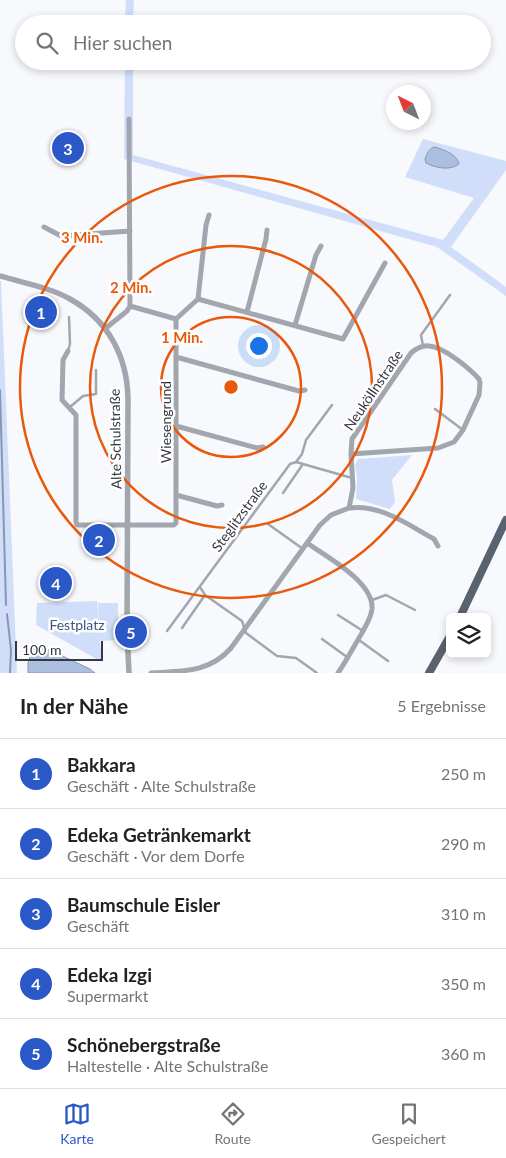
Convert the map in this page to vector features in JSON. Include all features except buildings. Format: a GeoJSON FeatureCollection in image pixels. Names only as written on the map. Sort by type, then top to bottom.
{"type":"FeatureCollection","features":[{"type":"Feature","properties":{"kind":"main road"},"geometry":{"type":"LineString","coordinates":[[462,613],[506,520]]}},
{"type":"Feature","properties":{"kind":"main road"},"geometry":{"type":"LineString","coordinates":[[429,673],[446,643]]}},
{"type":"Feature","properties":{"kind":"street"},"geometry":{"type":"LineString","coordinates":[[106,328],[127,311],[130,306],[129,119]]}},
{"type":"Feature","properties":{"kind":"street"},"geometry":{"type":"LineString","coordinates":[[130,306],[176,319],[198,299],[208,215]]}},
{"type":"Feature","properties":{"kind":"street"},"geometry":{"type":"LineString","coordinates":[[44,227],[61,236],[130,231]]}},
{"type":"Feature","properties":{"kind":"street"},"geometry":{"type":"LineString","coordinates":[[247,312],[267,230]]}},
{"type":"Feature","properties":{"kind":"street"},"geometry":{"type":"LineString","coordinates":[[295,325],[316,255],[321,246]]}},
{"type":"Feature","properties":{"kind":"street"},"geometry":{"type":"LineString","coordinates":[[198,299],[343,339],[385,263]]}},
{"type":"Feature","properties":{"kind":"street","name":"Alte Schulstraße"},"geometry":{"type":"LineString","coordinates":[[0,276],[70,299],[106,328],[123,364],[128,388],[127,635],[129,673]]}},
{"type":"Feature","properties":{"kind":"street","name":"Wiesengrund"},"geometry":{"type":"LineString","coordinates":[[128,526],[174,525],[176,523],[176,319]]}},
{"type":"Feature","properties":{"kind":"street"},"geometry":{"type":"LineString","coordinates":[[351,454],[444,447],[454,442],[463,430],[479,395],[479,379],[444,351],[430,346],[423,346]]}},
{"type":"Feature","properties":{"kind":"street","name":"Neuköllnstraße"},"geometry":{"type":"LineString","coordinates":[[349,508],[353,488],[352,439],[411,353],[423,346]]}},
{"type":"Feature","properties":{"kind":"street"},"geometry":{"type":"LineString","coordinates":[[68,351],[63,360],[62,400],[76,415],[76,522],[80,526],[128,526]]}},
{"type":"Feature","properties":{"kind":"street"},"geometry":{"type":"LineString","coordinates":[[176,357],[300,391],[305,390]]}},
{"type":"Feature","properties":{"kind":"street"},"geometry":{"type":"LineString","coordinates":[[176,426],[257,448],[263,447]]}},
{"type":"Feature","properties":{"kind":"street"},"geometry":{"type":"LineString","coordinates":[[176,495],[217,506],[222,505]]}},
{"type":"Feature","properties":{"kind":"street"},"geometry":{"type":"LineString","coordinates":[[151,673],[201,671],[214,664],[226,654],[325,520],[338,511],[365,507],[377,509],[434,539],[438,546]]}},
{"type":"Feature","properties":{"kind":"street"},"geometry":{"type":"LineString","coordinates":[[307,543],[359,580],[368,590],[372,600],[371,614],[359,640],[338,673]]}},
{"type":"Feature","properties":{"kind":"lane"},"geometry":{"type":"LineString","coordinates":[[423,346],[421,335],[450,295]]}},
{"type":"Feature","properties":{"kind":"lane"},"geometry":{"type":"LineString","coordinates":[[68,351],[70,344],[70,317]]}},
{"type":"Feature","properties":{"kind":"lane"},"geometry":{"type":"LineString","coordinates":[[69,408],[82,396],[96,394],[96,370]]}},
{"type":"Feature","properties":{"kind":"lane"},"geometry":{"type":"LineString","coordinates":[[332,404],[306,440],[302,454],[296,462],[353,478]]}},
{"type":"Feature","properties":{"kind":"lane"},"geometry":{"type":"LineString","coordinates":[[435,410],[463,430]]}},
{"type":"Feature","properties":{"kind":"lane","name":"Steglitzstraße"},"geometry":{"type":"LineString","coordinates":[[167,631],[290,464],[296,462]]}},
{"type":"Feature","properties":{"kind":"lane"},"geometry":{"type":"LineString","coordinates":[[283,493],[303,464]]}},
{"type":"Feature","properties":{"kind":"lane"},"geometry":{"type":"LineString","coordinates":[[268,524],[303,550]]}},
{"type":"Feature","properties":{"kind":"lane"},"geometry":{"type":"LineString","coordinates":[[200,586],[205,595],[242,621],[246,633],[277,656],[296,658],[317,673]]}},
{"type":"Feature","properties":{"kind":"lane"},"geometry":{"type":"LineString","coordinates":[[182,628],[205,595]]}},
{"type":"Feature","properties":{"kind":"lane"},"geometry":{"type":"LineString","coordinates":[[372,600],[386,595],[415,610]]}},
{"type":"Feature","properties":{"kind":"lane"},"geometry":{"type":"LineString","coordinates":[[338,614],[363,631]]}},
{"type":"Feature","properties":{"kind":"lane"},"geometry":{"type":"LineString","coordinates":[[322,639],[348,658]]}},
{"type":"Feature","properties":{"kind":"lane"},"geometry":{"type":"LineString","coordinates":[[359,640],[388,661]]}},
{"type":"Feature","properties":{"kind":"green space"},"geometry":{"type":"Polygon","coordinates":[[[126,0],[134,0],[133,15],[125,15],[126,0]]]}},
{"type":"Feature","properties":{"kind":"green space"},"geometry":{"type":"Polygon","coordinates":[[[125,70],[133,70],[133,155],[443,240],[474,198],[405,177],[423,139],[506,161],[506,170],[451,247],[506,287],[506,296],[437,247],[124,159],[125,70]]]}},
{"type":"Feature","properties":{"kind":"green space"},"geometry":{"type":"Polygon","coordinates":[[[1,281],[17,673],[0,673],[1,281]]]}},
{"type":"Feature","properties":{"kind":"green space"},"geometry":{"type":"Polygon","coordinates":[[[412,455],[392,480],[395,502],[390,509],[356,499],[357,477],[355,465],[358,459],[412,455]]]}},
{"type":"Feature","properties":{"kind":"green space","name":"Festplatz"},"geometry":{"type":"Polygon","coordinates":[[[97,601],[99,624],[98,603],[118,603],[118,640],[100,641],[102,662],[36,625],[37,603],[97,601]]]}},
{"type":"Feature","properties":{"kind":"shaded area"},"geometry":{"type":"Polygon","coordinates":[[[435,147],[453,155],[459,164],[451,168],[443,168],[426,163],[427,153],[435,147]]]}},
{"type":"Feature","properties":{"kind":"shaded area"},"geometry":{"type":"Polygon","coordinates":[[[34,645],[54,652],[95,673],[28,673],[28,663],[34,645]]]}},
{"type":"Feature","properties":{"kind":"waterway"},"geometry":{"type":"LineString","coordinates":[[0,390],[6,605]]}},
{"type":"Feature","properties":{"kind":"waterway"},"geometry":{"type":"LineString","coordinates":[[7,614],[11,650],[10,673]]}},
{"type":"Feature","properties":{"kind":"place","name":"Baumschule Eisler"},"geometry":{"type":"Point","coordinates":[68,148]}},
{"type":"Feature","properties":{"kind":"place","name":"Bakkara"},"geometry":{"type":"Point","coordinates":[41,312]}},
{"type":"Feature","properties":{"kind":"place","name":"Edeka Getränkemarkt"},"geometry":{"type":"Point","coordinates":[99,540]}},
{"type":"Feature","properties":{"kind":"place","name":"Edeka Izgi"},"geometry":{"type":"Point","coordinates":[56,583]}},
{"type":"Feature","properties":{"kind":"place","name":"Schönebergstraße"},"geometry":{"type":"Point","coordinates":[131,632]}}]}
